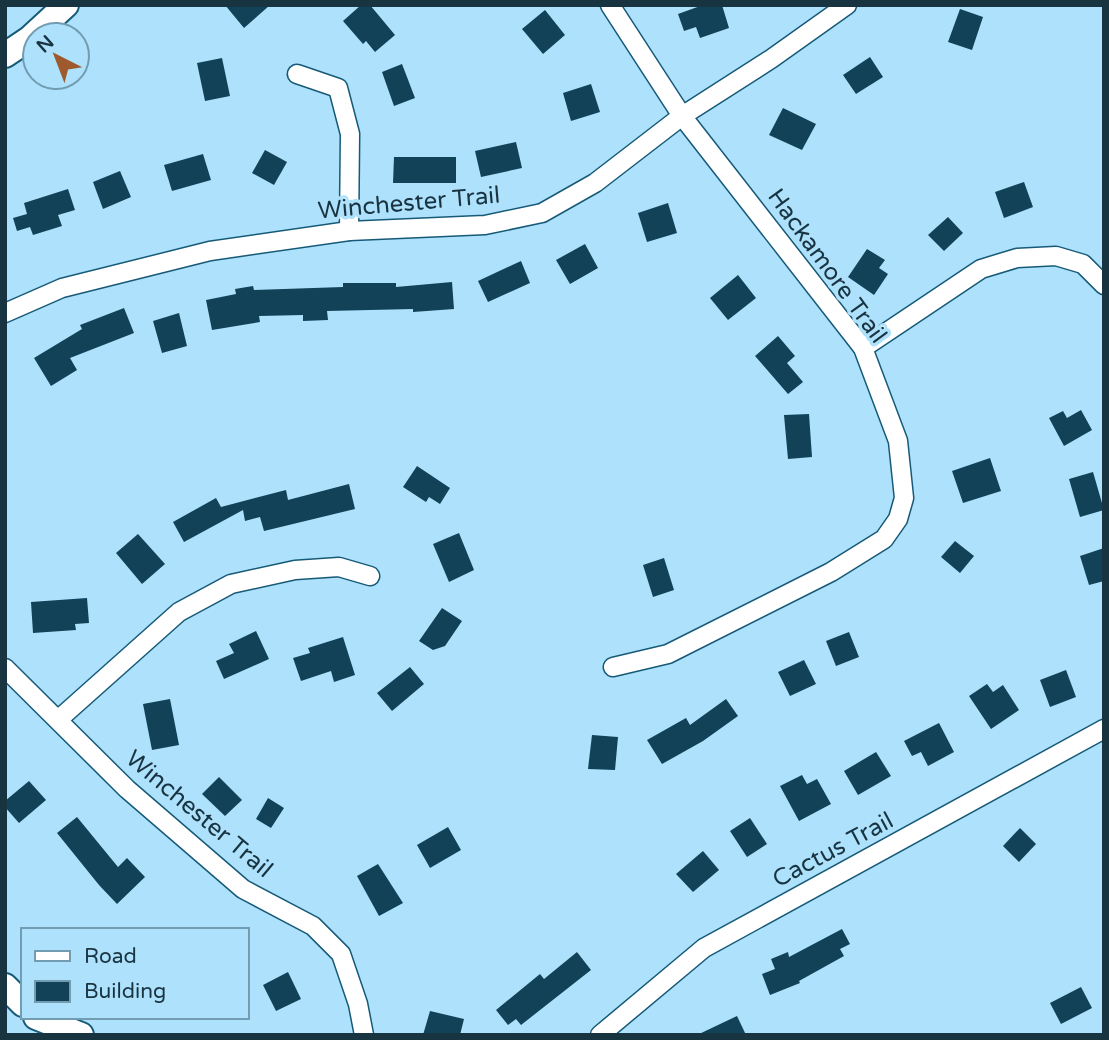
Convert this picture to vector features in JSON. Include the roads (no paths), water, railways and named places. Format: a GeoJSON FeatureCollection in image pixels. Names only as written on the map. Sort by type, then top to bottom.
{"type":"FeatureCollection","features":[{"type":"Feature","properties":{"kind":"street"},"geometry":{"type":"LineString","coordinates":[[5,55],[29,40],[66,5]]}},
{"type":"Feature","properties":{"kind":"street","name":"Hackamore Trail"},"geometry":{"type":"LineString","coordinates":[[610,5],[682,116],[863,348],[898,441],[904,498],[898,519],[884,539],[831,572],[668,654],[613,667]]}},
{"type":"Feature","properties":{"kind":"street","name":"Winchester Trail"},"geometry":{"type":"LineString","coordinates":[[5,313],[62,288],[210,251],[349,231],[485,225],[542,213],[595,183],[682,116],[771,59],[847,5]]}},
{"type":"Feature","properties":{"kind":"street"},"geometry":{"type":"LineString","coordinates":[[297,74],[338,88],[350,134],[349,231]]}},
{"type":"Feature","properties":{"kind":"street"},"geometry":{"type":"LineString","coordinates":[[863,348],[981,269],[1017,258],[1056,256],[1083,264],[1104,285]]}},
{"type":"Feature","properties":{"kind":"street"},"geometry":{"type":"LineString","coordinates":[[59,719],[179,612],[231,584],[295,570],[338,567],[370,576]]}},
{"type":"Feature","properties":{"kind":"street","name":"Winchester Trail"},"geometry":{"type":"LineString","coordinates":[[5,668],[127,789],[243,889],[313,926],[341,954],[358,1004],[364,1035]]}},
{"type":"Feature","properties":{"kind":"street","name":"Cactus Trail"},"geometry":{"type":"LineString","coordinates":[[600,1035],[704,948],[1104,729]]}},
{"type":"Feature","properties":{"kind":"street"},"geometry":{"type":"LineString","coordinates":[[5,986],[21,1002]]}},
{"type":"Feature","properties":{"kind":"street"},"geometry":{"type":"LineString","coordinates":[[41,1019],[81,1035]]}}]}
